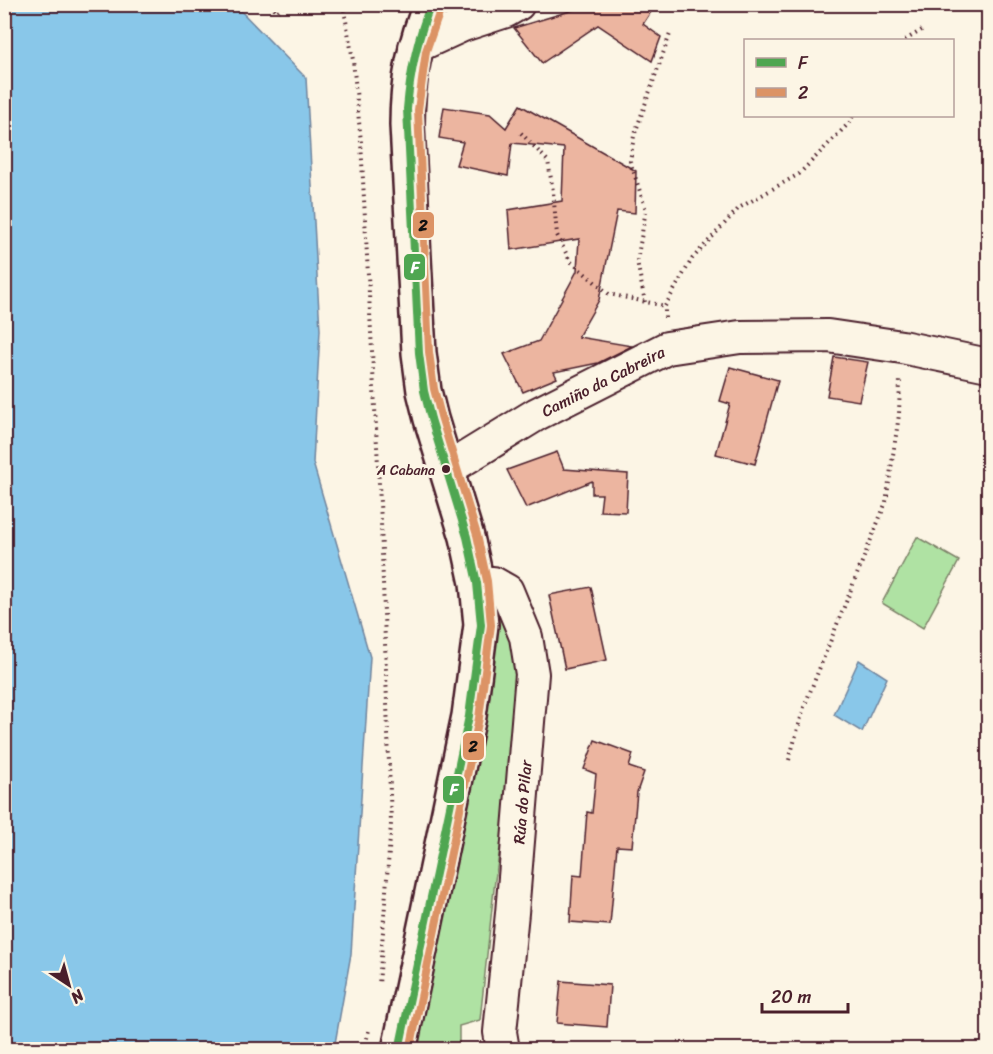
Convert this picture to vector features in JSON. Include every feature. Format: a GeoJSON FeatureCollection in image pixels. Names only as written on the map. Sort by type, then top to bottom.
{"type":"FeatureCollection","features":[{"type":"Feature","properties":{"kind":"main road"},"geometry":{"type":"LineString","coordinates":[[399,1050],[469,716],[481,625],[477,584],[459,507],[446,470],[427,400],[419,352],[406,125],[407,95],[415,47],[431,4]]}},
{"type":"Feature","properties":{"kind":"street"},"geometry":{"type":"LineString","coordinates":[[415,47],[463,25],[506,11],[518,4]]}},
{"type":"Feature","properties":{"kind":"street","name":"Camiño da Cabreira"},"geometry":{"type":"LineString","coordinates":[[446,470],[537,414],[667,348],[740,337],[828,336],[902,347],[988,365]]}},
{"type":"Feature","properties":{"kind":"street","name":"Rúa do Pilar"},"geometry":{"type":"LineString","coordinates":[[477,584],[493,583],[507,591],[526,637],[532,674],[500,1032],[503,1050]]}},
{"type":"Feature","properties":{"kind":"path"},"geometry":{"type":"LineString","coordinates":[[270,4],[277,12],[286,4]]}},
{"type":"Feature","properties":{"kind":"path"},"geometry":{"type":"LineString","coordinates":[[343,4],[353,60],[361,142],[381,522],[391,824],[378,995]]}},
{"type":"Feature","properties":{"kind":"path"},"geometry":{"type":"LineString","coordinates":[[908,39],[922,30]]}},
{"type":"Feature","properties":{"kind":"path"},"geometry":{"type":"LineString","coordinates":[[645,302],[637,261],[646,210],[630,161],[634,136],[670,34]]}},
{"type":"Feature","properties":{"kind":"path"},"geometry":{"type":"LineString","coordinates":[[667,348],[665,306],[692,259],[739,208],[799,174],[852,117]]}},
{"type":"Feature","properties":{"kind":"path"},"geometry":{"type":"LineString","coordinates":[[521,134],[548,161],[554,191],[557,235],[570,261],[609,294],[665,306]]}},
{"type":"Feature","properties":{"kind":"path"},"geometry":{"type":"LineString","coordinates":[[789,760],[804,707],[886,502],[899,415],[902,347]]}},
{"type":"Feature","properties":{"kind":"path"},"geometry":{"type":"LineString","coordinates":[[364,1050],[370,1028]]}},
{"type":"Feature","properties":{"kind":"green space"},"geometry":{"type":"Polygon","coordinates":[[[917,537],[959,561],[923,628],[882,603],[917,537]]]}},
{"type":"Feature","properties":{"kind":"green space"},"geometry":{"type":"Polygon","coordinates":[[[498,612],[507,616],[518,646],[512,772],[495,880],[480,1020],[459,1026],[459,1049],[414,1050],[494,616],[498,612]]]}},
{"type":"Feature","properties":{"kind":"water"},"geometry":{"type":"Polygon","coordinates":[[[5,4],[235,5],[306,78],[320,330],[313,463],[370,657],[351,954],[334,1049],[5,1049],[5,4]]]}},
{"type":"Feature","properties":{"kind":"water"},"geometry":{"type":"Polygon","coordinates":[[[859,660],[887,678],[862,732],[834,715],[859,660]]]}},
{"type":"Feature","properties":{"kind":"building"},"geometry":{"type":"Polygon","coordinates":[[[593,4],[656,4],[643,24],[661,37],[652,61],[598,25],[542,63],[514,28],[593,4]]]}},
{"type":"Feature","properties":{"kind":"building"},"geometry":{"type":"Polygon","coordinates":[[[520,105],[636,171],[635,213],[617,211],[599,300],[578,337],[632,346],[598,363],[554,372],[557,378],[523,392],[504,354],[539,341],[577,271],[579,239],[511,250],[508,210],[562,201],[564,148],[512,143],[508,176],[456,165],[463,142],[439,138],[444,107],[490,114],[506,128],[520,105]]]}},
{"type":"Feature","properties":{"kind":"building"},"geometry":{"type":"Polygon","coordinates":[[[834,357],[868,362],[859,401],[827,396],[834,357]]]}},
{"type":"Feature","properties":{"kind":"building"},"geometry":{"type":"Polygon","coordinates":[[[730,367],[778,380],[755,464],[716,454],[730,404],[720,401],[730,367]]]}},
{"type":"Feature","properties":{"kind":"building"},"geometry":{"type":"Polygon","coordinates":[[[557,452],[564,469],[628,474],[626,512],[600,511],[602,494],[592,494],[592,481],[526,508],[507,470],[557,452]]]}},
{"type":"Feature","properties":{"kind":"building"},"geometry":{"type":"Polygon","coordinates":[[[591,587],[607,660],[565,669],[549,595],[591,587]]]}},
{"type":"Feature","properties":{"kind":"building"},"geometry":{"type":"Polygon","coordinates":[[[595,740],[633,754],[629,767],[644,772],[637,792],[632,847],[617,846],[610,925],[570,922],[573,875],[582,876],[587,812],[592,813],[596,774],[584,769],[595,740]]]}},
{"type":"Feature","properties":{"kind":"building"},"geometry":{"type":"Polygon","coordinates":[[[561,981],[610,985],[607,1027],[557,1023],[561,981]]]}},
{"type":"Feature","properties":{"kind":"transit line","name":"F"},"geometry":{"type":"LineString","coordinates":[[399,1050],[469,716],[481,625],[477,583],[467,537],[431,419],[424,391],[419,353],[407,109],[415,56],[431,4]]}},
{"type":"Feature","properties":{"kind":"transit line","name":"2"},"geometry":{"type":"LineString","coordinates":[[410,1050],[479,718],[491,625],[487,581],[477,535],[441,416],[434,389],[429,352],[418,110],[426,51],[441,8]]}},
{"type":"Feature","properties":{"kind":"place","name":"A Cabana"},"geometry":{"type":"Point","coordinates":[446,469]}}]}
